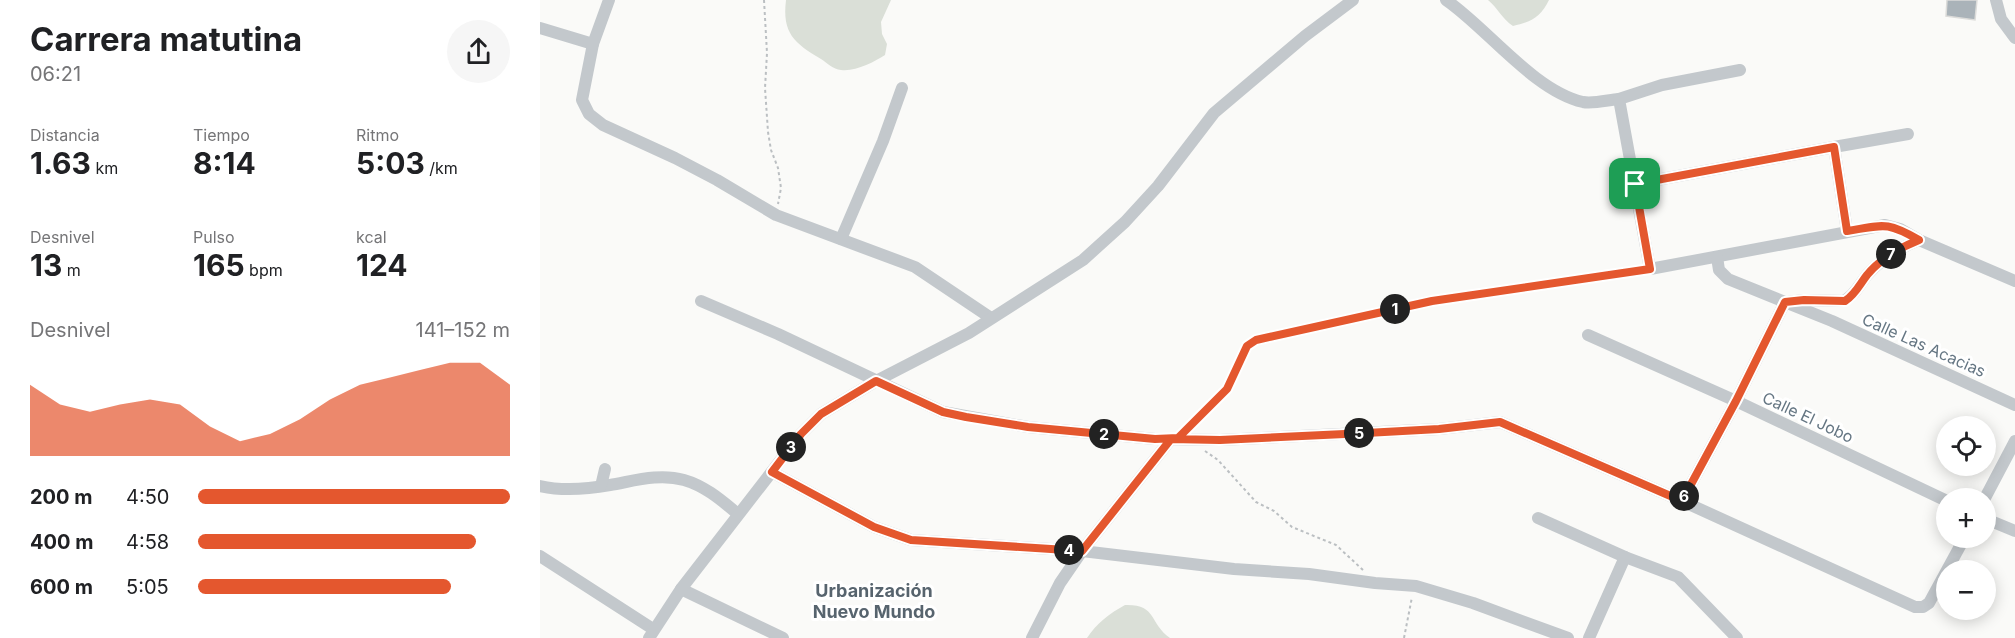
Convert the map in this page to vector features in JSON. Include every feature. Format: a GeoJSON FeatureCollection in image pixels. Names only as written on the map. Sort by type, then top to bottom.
{"type":"FeatureCollection","features":[{"type":"Feature","properties":{"kind":"street"},"geometry":{"type":"LineString","coordinates":[[609,0],[593,44],[582,100],[589,114],[603,125],[650,145],[717,180],[776,215],[915,267],[991,318]]}},
{"type":"Feature","properties":{"kind":"street"},"geometry":{"type":"LineString","coordinates":[[540,556],[651,634],[681,589],[738,514],[801,434],[821,414],[991,318],[1083,260],[1125,222],[1158,186],[1214,113],[1305,36],[1353,0]]}},
{"type":"Feature","properties":{"kind":"street"},"geometry":{"type":"LineString","coordinates":[[1446,0],[1525,68],[1562,94],[1584,102],[1619,99],[1662,85],[1740,70]]}},
{"type":"Feature","properties":{"kind":"street"},"geometry":{"type":"LineString","coordinates":[[1996,0],[2001,19],[2015,38]]}},
{"type":"Feature","properties":{"kind":"street"},"geometry":{"type":"LineString","coordinates":[[540,28],[593,44]]}},
{"type":"Feature","properties":{"kind":"street"},"geometry":{"type":"LineString","coordinates":[[841,239],[883,141],[902,88]]}},
{"type":"Feature","properties":{"kind":"street"},"geometry":{"type":"LineString","coordinates":[[1619,99],[1650,269],[1885,225],[1900,229],[1919,240],[2015,281]]}},
{"type":"Feature","properties":{"kind":"street"},"geometry":{"type":"LineString","coordinates":[[1635,184],[1908,134]]}},
{"type":"Feature","properties":{"kind":"street"},"geometry":{"type":"LineString","coordinates":[[1834,147],[1847,231]]}},
{"type":"Feature","properties":{"kind":"street"},"geometry":{"type":"LineString","coordinates":[[1682,501],[1736,401],[1785,302],[1845,301],[1886,257],[1903,246],[1919,240]]}},
{"type":"Feature","properties":{"kind":"street","name":"Calle Las Acacias"},"geometry":{"type":"LineString","coordinates":[[1717,256],[1719,270],[1728,279],[1785,302],[2015,405]]}},
{"type":"Feature","properties":{"kind":"street"},"geometry":{"type":"LineString","coordinates":[[701,301],[778,334],[943,412],[1028,427],[1175,439],[1220,440],[1439,429],[1500,422],[1682,501],[1915,607],[1923,607],[1929,603],[1959,548]]}},
{"type":"Feature","properties":{"kind":"street","name":"Calle El Jobo"},"geometry":{"type":"LineString","coordinates":[[1588,335],[1736,401],[1936,496]]}},
{"type":"Feature","properties":{"kind":"street"},"geometry":{"type":"LineString","coordinates":[[1032,638],[1060,583],[1082,551],[1175,439]]}},
{"type":"Feature","properties":{"kind":"street"},"geometry":{"type":"LineString","coordinates":[[1990,488],[2015,441]]}},
{"type":"Feature","properties":{"kind":"street"},"geometry":{"type":"LineString","coordinates":[[601,486],[605,469]]}},
{"type":"Feature","properties":{"kind":"street"},"geometry":{"type":"LineString","coordinates":[[772,472],[874,527],[911,540],[1082,551],[1234,569],[1309,574],[1416,586],[1473,603],[1568,638]]}},
{"type":"Feature","properties":{"kind":"street"},"geometry":{"type":"LineString","coordinates":[[540,486],[581,489],[642,478],[674,478],[686,480],[712,492],[738,514]]}},
{"type":"Feature","properties":{"kind":"street"},"geometry":{"type":"LineString","coordinates":[[1538,518],[1625,557],[1678,577],[1737,638]]}},
{"type":"Feature","properties":{"kind":"street"},"geometry":{"type":"LineString","coordinates":[[1996,523],[2015,531]]}},
{"type":"Feature","properties":{"kind":"street"},"geometry":{"type":"LineString","coordinates":[[1589,638],[1625,557]]}},
{"type":"Feature","properties":{"kind":"street"},"geometry":{"type":"LineString","coordinates":[[681,589],[783,638]]}},
{"type":"Feature","properties":{"kind":"path"},"geometry":{"type":"LineString","coordinates":[[764,0],[768,132],[781,188],[776,215]]}},
{"type":"Feature","properties":{"kind":"path"},"geometry":{"type":"LineString","coordinates":[[1175,439],[1227,389],[1247,346],[1256,340],[1432,301],[1650,269]]}},
{"type":"Feature","properties":{"kind":"path"},"geometry":{"type":"LineString","coordinates":[[1202,449],[1218,460],[1256,502],[1274,511],[1292,527],[1336,545],[1358,563],[1375,583]]}},
{"type":"Feature","properties":{"kind":"path"},"geometry":{"type":"LineString","coordinates":[[1404,638],[1416,586]]}},
{"type":"Feature","properties":{"kind":"shaded area"},"geometry":{"type":"Polygon","coordinates":[[[786,0],[891,0],[881,22],[882,34],[887,44],[885,55],[858,68],[841,70],[833,67],[804,48],[792,36],[786,21],[786,0]]]}},
{"type":"Feature","properties":{"kind":"shaded area"},"geometry":{"type":"Polygon","coordinates":[[[1488,0],[1549,0],[1543,11],[1535,18],[1513,26],[1488,0]]]}},
{"type":"Feature","properties":{"kind":"shaded area"},"geometry":{"type":"Polygon","coordinates":[[[1125,605],[1148,611],[1170,638],[1087,638],[1104,619],[1125,605]]]}},
{"type":"Feature","properties":{"kind":"building"},"geometry":{"type":"Polygon","coordinates":[[[1947,0],[1977,0],[1975,20],[1946,16],[1947,0]]]}},
{"type":"Feature","properties":{"kind":"district","name":"Urbanización Nuevo Mundo"},"geometry":{"type":"Point","coordinates":[874,600]}},
{"type":"Feature","properties":{"kind":"route"},"geometry":{"type":"LineString","coordinates":[[1834,147],[1847,231],[1885,225],[1893,226],[1919,240],[1903,246],[1886,257],[1845,301],[1785,302],[1736,401],[1682,501],[1500,422],[1439,429],[1366,433],[1220,440],[1171,439],[1082,551],[911,540],[874,527],[772,472],[801,434],[821,414],[876,381],[943,412],[966,417],[1028,427],[1155,439],[1178,438],[1227,389],[1247,346],[1256,340],[1432,301],[1650,269],[1635,184],[1834,147]]}}]}
